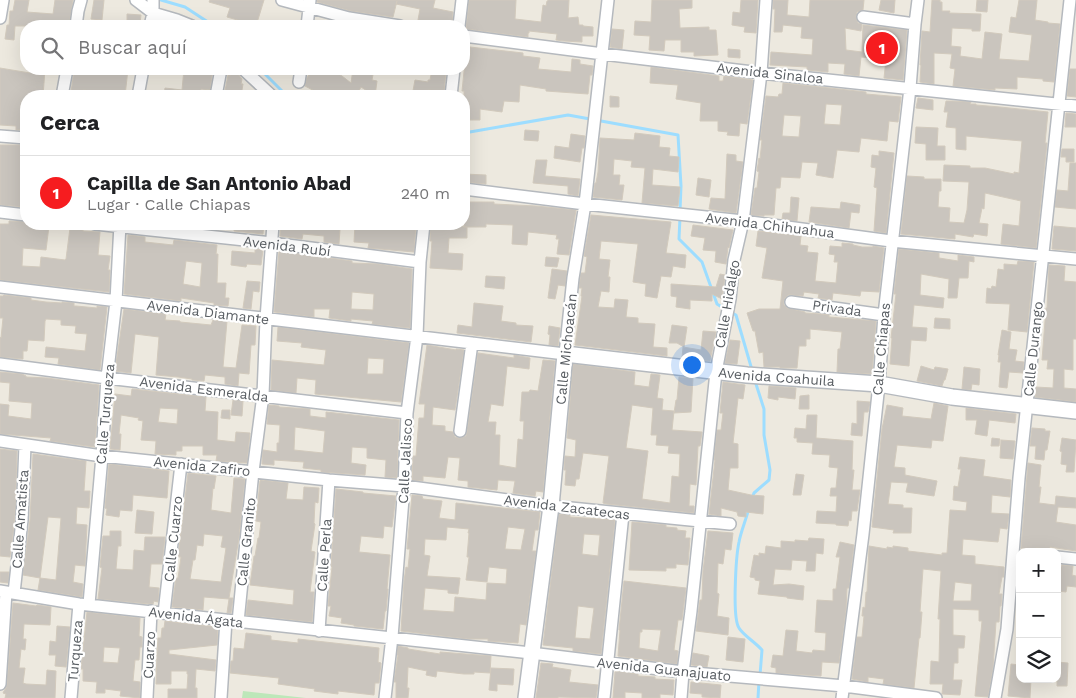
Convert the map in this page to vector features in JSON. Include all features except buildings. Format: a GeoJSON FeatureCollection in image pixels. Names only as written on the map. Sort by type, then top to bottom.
{"type":"FeatureCollection","features":[{"type":"Feature","properties":{"kind":"street"},"geometry":{"type":"LineString","coordinates":[[0,18],[3,0]]}},
{"type":"Feature","properties":{"kind":"street"},"geometry":{"type":"LineString","coordinates":[[77,20],[81,0]]}},
{"type":"Feature","properties":{"kind":"street"},"geometry":{"type":"LineString","coordinates":[[136,0],[153,6],[177,20]]}},
{"type":"Feature","properties":{"kind":"street"},"geometry":{"type":"LineString","coordinates":[[282,0],[310,4],[349,18],[362,20]]}},
{"type":"Feature","properties":{"kind":"street"},"geometry":{"type":"LineString","coordinates":[[460,20],[462,0]]}},
{"type":"Feature","properties":{"kind":"street","name":"Calle Michoacán"},"geometry":{"type":"LineString","coordinates":[[526,698],[551,506],[573,278],[585,204],[608,0]]}},
{"type":"Feature","properties":{"kind":"street","name":"Calle Hidalgo"},"geometry":{"type":"LineString","coordinates":[[681,698],[716,372],[730,299],[734,260],[744,221],[761,73],[766,0]]}},
{"type":"Feature","properties":{"kind":"street","name":"Calle Chiapas"},"geometry":{"type":"LineString","coordinates":[[843,692],[863,534],[879,384],[884,315],[918,0]]}},
{"type":"Feature","properties":{"kind":"street","name":"Calle Durango"},"geometry":{"type":"LineString","coordinates":[[1016,548],[1027,406],[1070,0]]}},
{"type":"Feature","properties":{"kind":"street"},"geometry":{"type":"LineString","coordinates":[[308,20],[310,4]]}},
{"type":"Feature","properties":{"kind":"street"},"geometry":{"type":"LineString","coordinates":[[151,20],[153,6]]}},
{"type":"Feature","properties":{"kind":"street"},"geometry":{"type":"LineString","coordinates":[[863,17],[915,24]]}},
{"type":"Feature","properties":{"kind":"street","name":"Avenida Sinaloa"},"geometry":{"type":"LineString","coordinates":[[470,37],[761,73],[1076,106]]}},
{"type":"Feature","properties":{"kind":"street"},"geometry":{"type":"LineString","coordinates":[[63,90],[67,75]]}},
{"type":"Feature","properties":{"kind":"street"},"geometry":{"type":"LineString","coordinates":[[139,90],[142,75]]}},
{"type":"Feature","properties":{"kind":"street"},"geometry":{"type":"LineString","coordinates":[[217,90],[220,75]]}},
{"type":"Feature","properties":{"kind":"street"},"geometry":{"type":"LineString","coordinates":[[249,75],[266,90]]}},
{"type":"Feature","properties":{"kind":"street"},"geometry":{"type":"LineString","coordinates":[[299,82],[300,75]]}},
{"type":"Feature","properties":{"kind":"street"},"geometry":{"type":"LineString","coordinates":[[452,90],[453,75]]}},
{"type":"Feature","properties":{"kind":"street"},"geometry":{"type":"LineString","coordinates":[[0,136],[20,138]]}},
{"type":"Feature","properties":{"kind":"street","name":"Avenida Chihuahua"},"geometry":{"type":"LineString","coordinates":[[470,190],[744,221],[892,241],[1076,259]]}},
{"type":"Feature","properties":{"kind":"street"},"geometry":{"type":"LineString","coordinates":[[0,212],[20,214]]}},
{"type":"Feature","properties":{"kind":"street","name":"Calle Turqueza"},"geometry":{"type":"LineString","coordinates":[[84,604],[102,456],[107,378],[116,301],[120,230]]}},
{"type":"Feature","properties":{"kind":"street","name":"Avenida Rubí"},"geometry":{"type":"LineString","coordinates":[[162,230],[420,262]]}},
{"type":"Feature","properties":{"kind":"street","name":"Calle Granito"},"geometry":{"type":"LineString","coordinates":[[238,622],[253,471],[263,395],[273,230]]}},
{"type":"Feature","properties":{"kind":"street","name":"Calle Jalisco"},"geometry":{"type":"LineString","coordinates":[[386,698],[404,486],[407,413],[416,336],[423,230]]}},
{"type":"Feature","properties":{"kind":"street","name":"Avenida Diamante"},"geometry":{"type":"LineString","coordinates":[[0,287],[416,336]]}},
{"type":"Feature","properties":{"kind":"street","name":"Privada"},"geometry":{"type":"LineString","coordinates":[[791,302],[884,315]]}},
{"type":"Feature","properties":{"kind":"street","name":"Avenida Coahuila"},"geometry":{"type":"LineString","coordinates":[[416,336],[716,372],[879,384],[952,397],[1076,411]]}},
{"type":"Feature","properties":{"kind":"street"},"geometry":{"type":"LineString","coordinates":[[460,431],[472,343]]}},
{"type":"Feature","properties":{"kind":"street","name":"Avenida Esmeralda"},"geometry":{"type":"LineString","coordinates":[[0,364],[407,413]]}},
{"type":"Feature","properties":{"kind":"street","name":"Avenida Zafiro"},"geometry":{"type":"LineString","coordinates":[[0,441],[102,456],[404,486]]}},
{"type":"Feature","properties":{"kind":"street","name":"Calle Amatista"},"geometry":{"type":"LineString","coordinates":[[0,684],[7,592],[22,520],[26,445]]}},
{"type":"Feature","properties":{"kind":"street","name":"Calle Cuarzo"},"geometry":{"type":"LineString","coordinates":[[164,613],[181,464]]}},
{"type":"Feature","properties":{"kind":"street","name":"Calle Perla"},"geometry":{"type":"LineString","coordinates":[[319,631],[329,480]]}},
{"type":"Feature","properties":{"kind":"street","name":"Avenida Zacatecas"},"geometry":{"type":"LineString","coordinates":[[404,486],[551,506],[730,524]]}},
{"type":"Feature","properties":{"kind":"street"},"geometry":{"type":"LineString","coordinates":[[604,698],[623,514]]}},
{"type":"Feature","properties":{"kind":"street","name":"Calle Durango"},"geometry":{"type":"LineString","coordinates":[[995,698],[1007,629],[1016,552]]}},
{"type":"Feature","properties":{"kind":"street"},"geometry":{"type":"LineString","coordinates":[[1061,557],[1076,559]]}},
{"type":"Feature","properties":{"kind":"street","name":"Avenida Ágata"},"geometry":{"type":"LineString","coordinates":[[7,592],[84,604],[392,638]]}},
{"type":"Feature","properties":{"kind":"street","name":"Turqueza"},"geometry":{"type":"LineString","coordinates":[[71,698],[84,604]]}},
{"type":"Feature","properties":{"kind":"street","name":"Cuarzo"},"geometry":{"type":"LineString","coordinates":[[147,698],[151,612]]}},
{"type":"Feature","properties":{"kind":"street"},"geometry":{"type":"LineString","coordinates":[[221,698],[226,620]]}},
{"type":"Feature","properties":{"kind":"street","name":"Avenida Guanajuato"},"geometry":{"type":"LineString","coordinates":[[392,638],[777,681],[843,692],[936,698]]}},
{"type":"Feature","properties":{"kind":"green space"},"geometry":{"type":"Polygon","coordinates":[[[243,691],[306,698],[242,698],[243,691]]]}},
{"type":"Feature","properties":{"kind":"waterway"},"geometry":{"type":"LineString","coordinates":[[161,0],[185,7],[205,20]]}},
{"type":"Feature","properties":{"kind":"waterway"},"geometry":{"type":"LineString","coordinates":[[266,75],[281,90]]}},
{"type":"Feature","properties":{"kind":"waterway"},"geometry":{"type":"LineString","coordinates":[[470,132],[568,115],[678,135],[681,186],[680,211]]}},
{"type":"Feature","properties":{"kind":"waterway"},"geometry":{"type":"LineString","coordinates":[[680,217],[679,239],[702,262],[717,304],[725,309]]}},
{"type":"Feature","properties":{"kind":"waterway"},"geometry":{"type":"LineString","coordinates":[[730,312],[736,315],[752,370]]}},
{"type":"Feature","properties":{"kind":"waterway"},"geometry":{"type":"LineString","coordinates":[[752,498],[754,493],[769,480],[770,470],[764,435],[764,409],[755,381]]}},
{"type":"Feature","properties":{"kind":"waterway"},"geometry":{"type":"LineString","coordinates":[[749,508],[738,549],[735,586],[736,612],[739,628],[762,650],[760,675]]}},
{"type":"Feature","properties":{"kind":"waterway"},"geometry":{"type":"LineString","coordinates":[[758,698],[759,681]]}},
{"type":"Feature","properties":{"kind":"place","name":"Capilla de San Antonio Abad"},"geometry":{"type":"Point","coordinates":[882,48]}}]}
